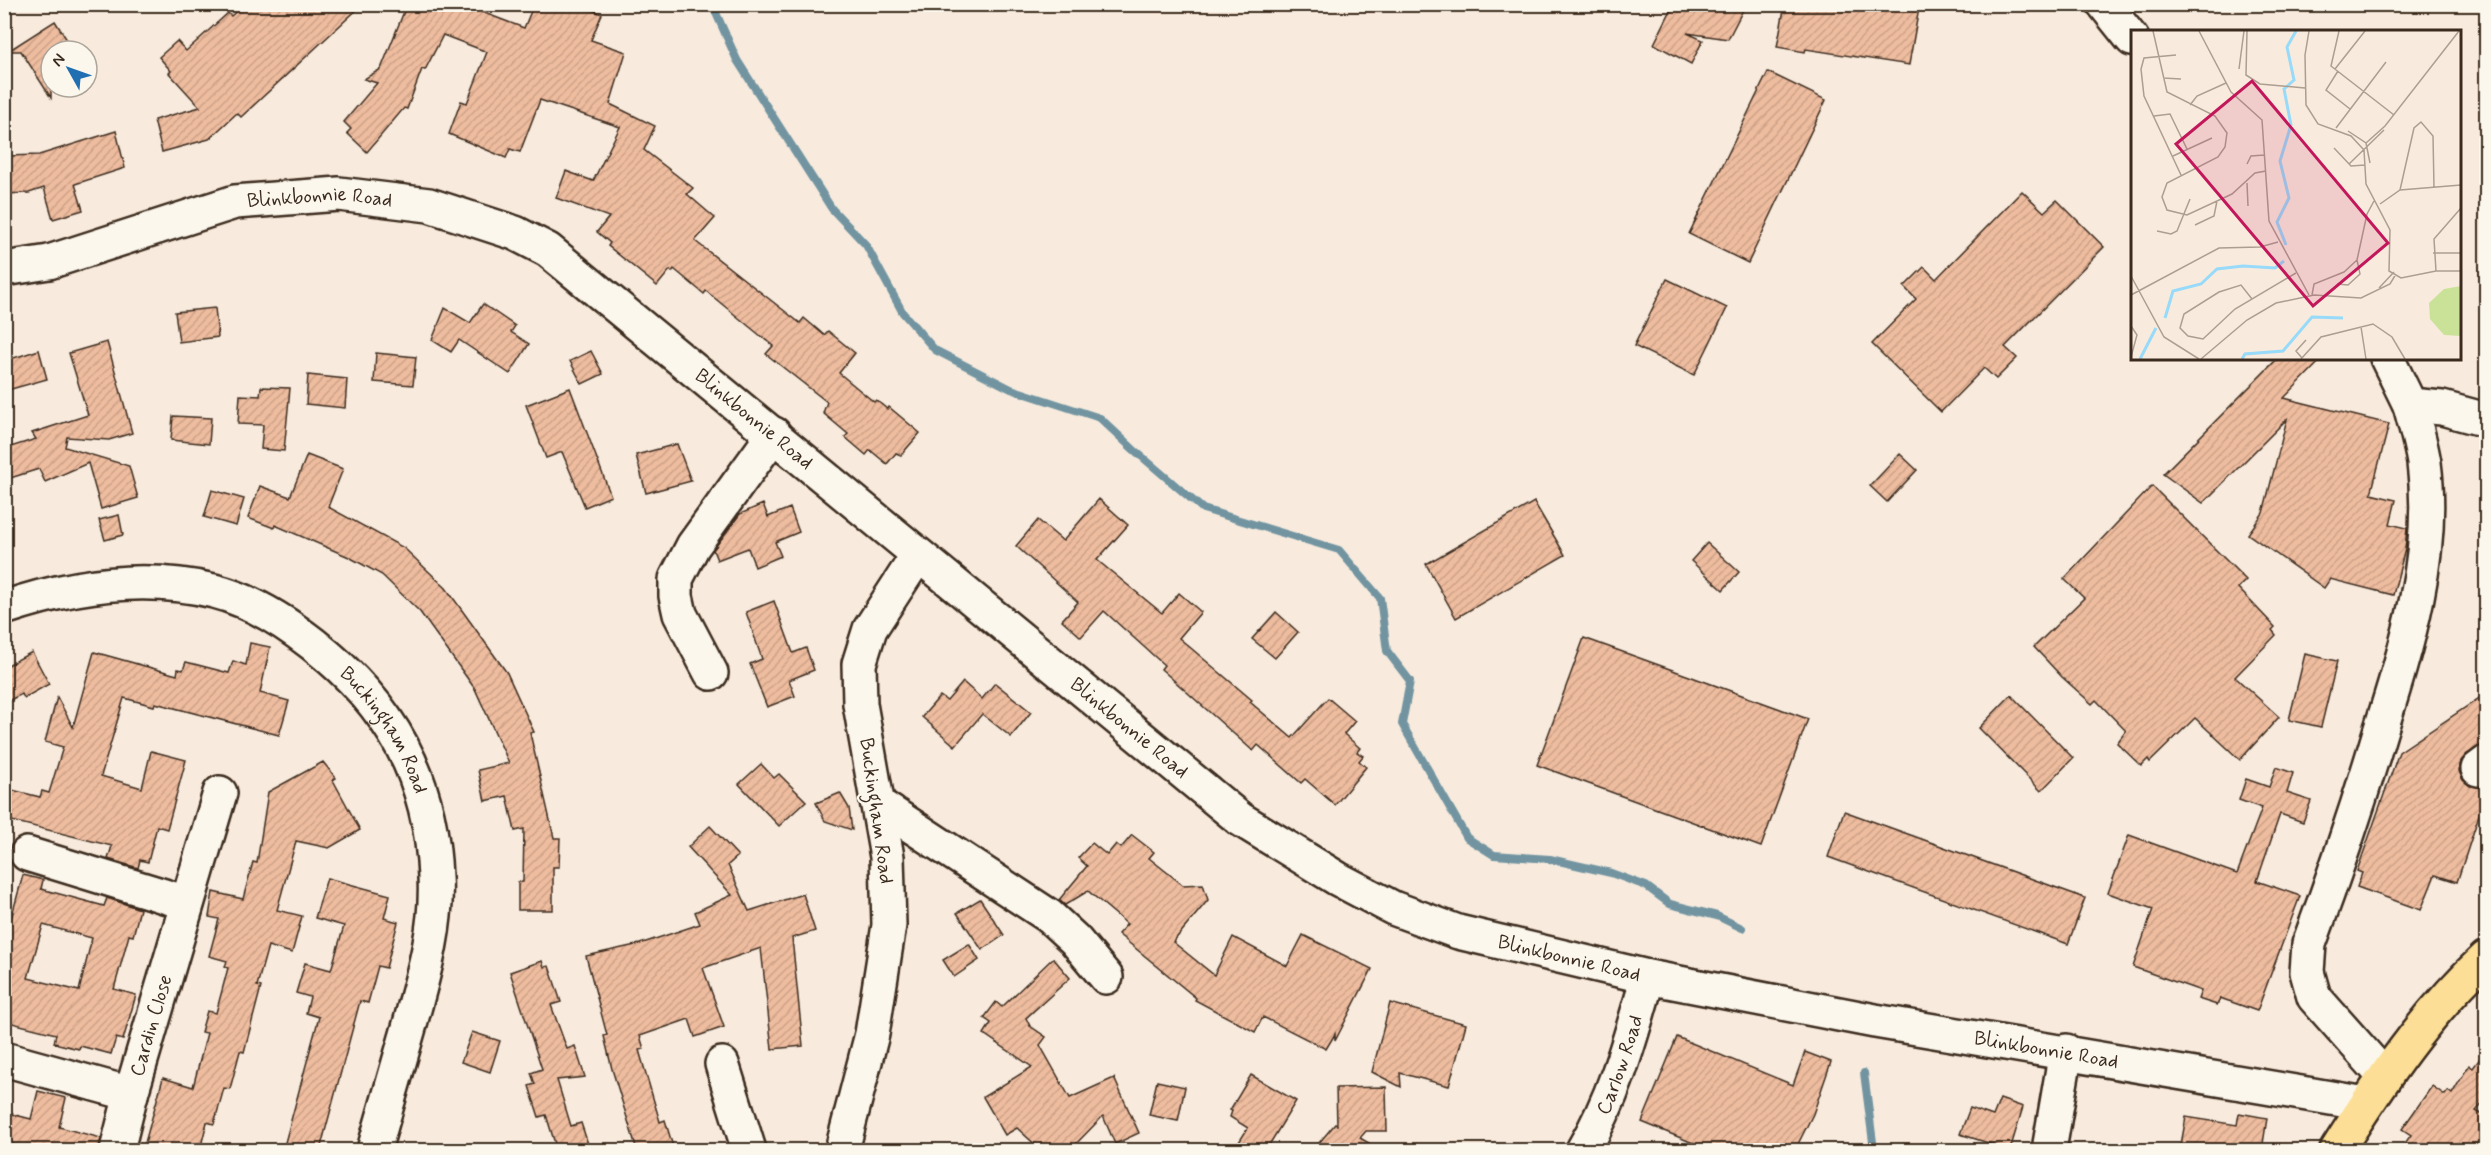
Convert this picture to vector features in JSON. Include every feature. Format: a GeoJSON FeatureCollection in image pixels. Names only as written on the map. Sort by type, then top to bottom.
{"type":"FeatureCollection","features":[{"type":"Feature","properties":{"kind":"main road"},"geometry":{"type":"LineString","coordinates":[[2337,1150],[2385,1077],[2430,1018],[2487,958]]}},
{"type":"Feature","properties":{"kind":"street"},"geometry":{"type":"LineString","coordinates":[[2104,4],[2131,37]]}},
{"type":"Feature","properties":{"kind":"street","name":"Blinkbonnie Road"},"geometry":{"type":"LineString","coordinates":[[4,269],[49,262],[235,202],[339,194],[429,205],[515,233],[548,250],[1240,819],[1338,879],[1393,908],[1458,932],[1648,977],[1875,1021],[2066,1051],[2366,1104]]}},
{"type":"Feature","properties":{"kind":"street"},"geometry":{"type":"LineString","coordinates":[[2385,1077],[2314,997],[2307,972],[2309,944],[2367,775],[2415,612],[2423,563],[2424,463],[2410,405],[2387,360]]}},
{"type":"Feature","properties":{"kind":"street"},"geometry":{"type":"LineString","coordinates":[[2410,405],[2442,408],[2487,420]]}},
{"type":"Feature","properties":{"kind":"street"},"geometry":{"type":"LineString","coordinates":[[711,673],[680,614],[676,596],[676,579],[693,546],[774,434]]}},
{"type":"Feature","properties":{"kind":"street","name":"Buckingham Road"},"geometry":{"type":"LineString","coordinates":[[842,1150],[872,1034],[889,925],[887,857],[860,704],[859,664],[870,629],[918,555]]}},
{"type":"Feature","properties":{"kind":"street","name":"Buckingham Road"},"geometry":{"type":"LineString","coordinates":[[4,608],[46,594],[101,584],[157,583],[215,591],[282,620],[354,678],[379,709],[400,742],[428,812],[435,897],[429,953],[375,1150]]}},
{"type":"Feature","properties":{"kind":"street","name":"Cardin Close"},"geometry":{"type":"LineString","coordinates":[[117,1150],[131,1094],[220,793]]}},
{"type":"Feature","properties":{"kind":"street"},"geometry":{"type":"LineString","coordinates":[[878,804],[1049,916],[1075,940],[1106,977]]}},
{"type":"Feature","properties":{"kind":"street"},"geometry":{"type":"LineString","coordinates":[[27,854],[187,903]]}},
{"type":"Feature","properties":{"kind":"street","name":"Carlow Road"},"geometry":{"type":"LineString","coordinates":[[1583,1150],[1607,1101],[1629,1045],[1648,977]]}},
{"type":"Feature","properties":{"kind":"street"},"geometry":{"type":"LineString","coordinates":[[2049,1150],[2066,1051]]}},
{"type":"Feature","properties":{"kind":"street"},"geometry":{"type":"LineString","coordinates":[[4,1059],[131,1094]]}},
{"type":"Feature","properties":{"kind":"street"},"geometry":{"type":"LineString","coordinates":[[722,1064],[750,1150]]}},
{"type":"Feature","properties":{"kind":"building"},"geometry":{"type":"Polygon","coordinates":[[[244,4],[363,4],[241,117],[237,113],[209,139],[162,152],[154,120],[200,107],[169,73],[171,71],[159,57],[177,41],[186,51],[228,13],[231,16],[244,4]]]}},
{"type":"Feature","properties":{"kind":"building"},"geometry":{"type":"Polygon","coordinates":[[[407,4],[461,4],[524,28],[534,4],[578,4],[602,14],[591,40],[626,52],[610,104],[655,126],[644,150],[693,188],[687,194],[715,218],[695,241],[800,323],[804,318],[824,335],[828,331],[855,353],[839,373],[874,402],[876,400],[887,409],[889,407],[920,433],[901,455],[896,453],[887,464],[870,450],[866,455],[845,437],[848,434],[823,413],[827,402],[766,354],[773,346],[706,291],[704,294],[674,269],[672,272],[670,270],[657,286],[608,246],[610,243],[597,232],[609,217],[556,198],[566,171],[593,181],[620,127],[540,100],[520,152],[510,149],[506,158],[449,134],[461,101],[467,103],[487,52],[443,35],[425,70],[422,69],[407,109],[404,108],[367,152],[347,133],[351,129],[344,122],[377,83],[364,79],[381,69],[407,4]]]}},
{"type":"Feature","properties":{"kind":"building"},"geometry":{"type":"Polygon","coordinates":[[[1674,4],[1746,4],[1728,39],[1687,33],[1703,40],[1691,64],[1654,44],[1674,4]]]}},
{"type":"Feature","properties":{"kind":"building"},"geometry":{"type":"Polygon","coordinates":[[[1785,4],[1899,4],[1919,8],[1909,65],[1806,49],[1805,52],[1777,47],[1785,4]]]}},
{"type":"Feature","properties":{"kind":"building"},"geometry":{"type":"Polygon","coordinates":[[[55,21],[66,39],[39,39],[39,79],[21,51],[8,51],[55,21]]]}},
{"type":"Feature","properties":{"kind":"building"},"geometry":{"type":"Polygon","coordinates":[[[1768,72],[1826,100],[1748,263],[1689,234],[1768,72]]]}},
{"type":"Feature","properties":{"kind":"building"},"geometry":{"type":"Polygon","coordinates":[[[116,131],[125,168],[75,184],[83,210],[53,219],[44,188],[29,193],[4,194],[7,156],[39,155],[116,131]]]}},
{"type":"Feature","properties":{"kind":"building"},"geometry":{"type":"Polygon","coordinates":[[[2022,191],[2044,212],[2057,200],[2104,247],[2005,347],[2017,358],[1996,379],[1984,368],[1941,412],[1872,344],[1916,299],[1904,287],[1924,267],[1936,279],[2022,191]]]}},
{"type":"Feature","properties":{"kind":"building"},"geometry":{"type":"Polygon","coordinates":[[[1667,279],[1727,308],[1694,375],[1634,346],[1667,279]]]}},
{"type":"Feature","properties":{"kind":"building"},"geometry":{"type":"Polygon","coordinates":[[[483,304],[515,326],[511,332],[529,344],[510,374],[459,340],[451,352],[432,340],[445,308],[470,323],[483,304]]]}},
{"type":"Feature","properties":{"kind":"building"},"geometry":{"type":"Polygon","coordinates":[[[215,308],[218,337],[179,342],[175,312],[215,308]]]}},
{"type":"Feature","properties":{"kind":"building"},"geometry":{"type":"Polygon","coordinates":[[[107,342],[132,433],[109,440],[67,437],[65,447],[129,466],[138,498],[101,509],[88,463],[45,482],[39,469],[4,480],[4,449],[36,439],[32,433],[88,415],[69,353],[107,342]]]}},
{"type":"Feature","properties":{"kind":"building"},"geometry":{"type":"Polygon","coordinates":[[[39,350],[47,379],[4,391],[4,361],[39,350]]]}},
{"type":"Feature","properties":{"kind":"building"},"geometry":{"type":"Polygon","coordinates":[[[591,351],[603,374],[582,384],[570,361],[591,351]]]}},
{"type":"Feature","properties":{"kind":"building"},"geometry":{"type":"Polygon","coordinates":[[[376,353],[416,357],[413,385],[374,382],[376,353]]]}},
{"type":"Feature","properties":{"kind":"building"},"geometry":{"type":"Polygon","coordinates":[[[2276,360],[2321,360],[2284,398],[2389,424],[2371,494],[2396,500],[2390,524],[2407,528],[2405,549],[2393,595],[2330,579],[2324,588],[2248,534],[2263,513],[2287,419],[2203,503],[2163,474],[2276,360]]]}},
{"type":"Feature","properties":{"kind":"building"},"geometry":{"type":"Polygon","coordinates":[[[308,375],[347,379],[345,408],[306,404],[308,375]]]}},
{"type":"Feature","properties":{"kind":"building"},"geometry":{"type":"Polygon","coordinates":[[[261,387],[290,388],[284,451],[261,449],[263,425],[238,424],[240,395],[260,396],[261,387]]]}},
{"type":"Feature","properties":{"kind":"building"},"geometry":{"type":"Polygon","coordinates":[[[570,388],[611,496],[585,507],[562,452],[546,458],[526,405],[570,388]]]}},
{"type":"Feature","properties":{"kind":"building"},"geometry":{"type":"Polygon","coordinates":[[[173,416],[211,418],[209,444],[171,440],[173,416]]]}},
{"type":"Feature","properties":{"kind":"building"},"geometry":{"type":"Polygon","coordinates":[[[677,444],[691,481],[646,493],[636,455],[677,444]]]}},
{"type":"Feature","properties":{"kind":"building"},"geometry":{"type":"Polygon","coordinates":[[[1900,454],[1917,470],[1887,502],[1870,486],[1900,454]]]}},
{"type":"Feature","properties":{"kind":"building"},"geometry":{"type":"Polygon","coordinates":[[[307,455],[343,469],[328,507],[404,548],[446,588],[507,673],[534,732],[530,733],[554,838],[560,838],[559,867],[553,867],[553,910],[518,910],[518,882],[523,882],[524,829],[515,831],[507,796],[485,801],[478,770],[509,763],[475,689],[420,612],[382,575],[349,557],[275,525],[274,528],[248,518],[260,486],[290,497],[307,455]]]}},
{"type":"Feature","properties":{"kind":"building"},"geometry":{"type":"Polygon","coordinates":[[[2152,486],[2246,580],[2238,588],[2275,627],[2272,630],[2276,635],[2235,677],[2279,717],[2240,760],[2195,718],[2150,762],[2148,759],[2141,766],[2117,743],[2126,731],[2096,700],[2092,704],[2062,677],[2034,647],[2084,598],[2064,579],[2152,486]]]}},
{"type":"Feature","properties":{"kind":"building"},"geometry":{"type":"Polygon","coordinates":[[[212,490],[244,499],[236,526],[204,517],[212,490]]]}},
{"type":"Feature","properties":{"kind":"building"},"geometry":{"type":"Polygon","coordinates":[[[1099,499],[1128,525],[1097,560],[1162,613],[1179,593],[1201,612],[1179,638],[1252,700],[1250,702],[1292,738],[1328,698],[1355,721],[1344,734],[1360,748],[1357,752],[1363,756],[1359,761],[1366,767],[1335,805],[1305,779],[1301,783],[1258,745],[1253,751],[1161,669],[1164,665],[1104,611],[1081,637],[1062,620],[1078,602],[1016,546],[1038,520],[1063,541],[1099,499]]]}},
{"type":"Feature","properties":{"kind":"building"},"geometry":{"type":"Polygon","coordinates":[[[1534,502],[1565,555],[1456,618],[1426,564],[1534,502]]]}},
{"type":"Feature","properties":{"kind":"building"},"geometry":{"type":"Polygon","coordinates":[[[763,504],[768,517],[790,508],[799,532],[775,542],[781,556],[755,567],[748,548],[717,560],[713,550],[740,514],[763,504]]]}},
{"type":"Feature","properties":{"kind":"building"},"geometry":{"type":"Polygon","coordinates":[[[119,515],[123,535],[105,540],[99,520],[119,515]]]}},
{"type":"Feature","properties":{"kind":"building"},"geometry":{"type":"Polygon","coordinates":[[[1707,543],[1739,572],[1723,590],[1691,561],[1707,543]]]}},
{"type":"Feature","properties":{"kind":"building"},"geometry":{"type":"Polygon","coordinates":[[[774,601],[793,653],[806,648],[814,670],[789,680],[795,696],[767,707],[750,664],[762,659],[746,612],[774,601]]]}},
{"type":"Feature","properties":{"kind":"building"},"geometry":{"type":"Polygon","coordinates":[[[1276,612],[1298,632],[1275,658],[1252,639],[1276,612]]]}},
{"type":"Feature","properties":{"kind":"building"},"geometry":{"type":"Polygon","coordinates":[[[1584,638],[1808,719],[1761,847],[1537,765],[1584,638]]]}},
{"type":"Feature","properties":{"kind":"building"},"geometry":{"type":"Polygon","coordinates":[[[250,643],[270,647],[260,693],[289,701],[279,735],[155,703],[154,706],[124,698],[101,776],[142,788],[151,751],[186,760],[167,829],[157,826],[148,862],[140,860],[138,868],[108,859],[112,846],[4,819],[4,788],[40,797],[42,791],[49,793],[63,747],[45,742],[57,697],[73,727],[94,652],[177,675],[178,669],[183,670],[186,662],[229,673],[233,661],[246,665],[250,643]]]}},
{"type":"Feature","properties":{"kind":"building"},"geometry":{"type":"Polygon","coordinates":[[[32,652],[49,684],[24,698],[22,694],[4,703],[4,667],[32,652]]]}},
{"type":"Feature","properties":{"kind":"building"},"geometry":{"type":"Polygon","coordinates":[[[2305,654],[2337,661],[2321,727],[2289,720],[2305,654]]]}},
{"type":"Feature","properties":{"kind":"building"},"geometry":{"type":"Polygon","coordinates":[[[963,682],[982,699],[995,683],[1031,712],[1011,737],[982,714],[955,746],[922,717],[940,696],[947,701],[963,682]]]}},
{"type":"Feature","properties":{"kind":"building"},"geometry":{"type":"Polygon","coordinates":[[[2487,693],[2487,745],[2467,754],[2461,761],[2459,771],[2463,780],[2470,786],[2487,785],[2487,805],[2481,809],[2457,882],[2435,875],[2421,910],[2357,887],[2362,873],[2357,871],[2399,752],[2487,693]]]}},
{"type":"Feature","properties":{"kind":"building"},"geometry":{"type":"Polygon","coordinates":[[[2011,695],[2073,758],[2041,791],[1979,728],[2011,695]]]}},
{"type":"Feature","properties":{"kind":"building"},"geometry":{"type":"Polygon","coordinates":[[[323,762],[336,778],[333,780],[360,830],[329,848],[296,841],[277,910],[302,916],[292,953],[268,946],[257,986],[261,987],[244,1052],[240,1051],[230,1089],[224,1088],[214,1124],[207,1122],[200,1150],[143,1150],[163,1078],[193,1087],[207,1033],[201,1032],[207,1011],[216,1013],[228,968],[225,967],[227,961],[209,956],[219,919],[209,917],[213,892],[243,899],[253,862],[257,863],[268,792],[323,762]]]}},
{"type":"Feature","properties":{"kind":"building"},"geometry":{"type":"Polygon","coordinates":[[[761,764],[774,778],[779,774],[806,801],[779,826],[739,784],[761,764]]]}},
{"type":"Feature","properties":{"kind":"building"},"geometry":{"type":"Polygon","coordinates":[[[2276,767],[2293,773],[2287,793],[2311,801],[2303,822],[2280,814],[2257,881],[2300,896],[2257,1011],[2220,998],[2217,1005],[2198,999],[2201,991],[2133,967],[2153,909],[2108,893],[2129,835],[2237,874],[2262,808],[2239,800],[2246,779],[2269,787],[2276,767]]]}},
{"type":"Feature","properties":{"kind":"building"},"geometry":{"type":"Polygon","coordinates":[[[840,793],[849,808],[852,830],[825,821],[816,803],[840,793]]]}},
{"type":"Feature","properties":{"kind":"building"},"geometry":{"type":"Polygon","coordinates":[[[1844,811],[2085,898],[2068,944],[1828,857],[1844,811]]]}},
{"type":"Feature","properties":{"kind":"building"},"geometry":{"type":"Polygon","coordinates":[[[710,826],[738,856],[728,865],[749,911],[803,894],[815,931],[792,938],[803,1046],[772,1049],[761,948],[703,968],[724,1027],[695,1037],[689,1019],[640,1036],[644,1049],[639,1050],[660,1122],[665,1120],[674,1150],[637,1150],[612,1069],[604,1036],[607,1035],[586,956],[640,944],[700,924],[695,912],[732,895],[688,847],[710,826]]]}},
{"type":"Feature","properties":{"kind":"building"},"geometry":{"type":"Polygon","coordinates":[[[1132,835],[1154,852],[1149,858],[1183,885],[1203,884],[1208,900],[1173,942],[1214,975],[1233,937],[1287,966],[1303,935],[1372,969],[1335,1041],[1335,1034],[1326,1049],[1263,1017],[1255,1032],[1195,1000],[1196,998],[1118,934],[1127,924],[1088,891],[1065,905],[1059,900],[1087,866],[1078,858],[1092,843],[1107,855],[1116,844],[1121,848],[1132,835]]]}},
{"type":"Feature","properties":{"kind":"building"},"geometry":{"type":"Polygon","coordinates":[[[23,875],[43,880],[41,889],[104,906],[107,898],[140,909],[133,936],[129,935],[114,989],[136,995],[123,1040],[116,1038],[111,1054],[80,1046],[79,1049],[54,1043],[56,1034],[4,1021],[4,944],[23,875]],[[43,925],[28,978],[79,991],[92,938],[43,925]]]}},
{"type":"Feature","properties":{"kind":"building"},"geometry":{"type":"Polygon","coordinates":[[[327,878],[390,895],[384,918],[398,922],[386,968],[378,966],[368,1003],[360,1001],[320,1150],[283,1150],[319,1017],[306,1013],[310,997],[296,993],[305,963],[331,970],[344,926],[315,918],[327,878]]]}},
{"type":"Feature","properties":{"kind":"building"},"geometry":{"type":"Polygon","coordinates":[[[980,899],[1004,935],[982,950],[957,913],[980,899]]]}},
{"type":"Feature","properties":{"kind":"building"},"geometry":{"type":"Polygon","coordinates":[[[969,944],[979,960],[954,977],[943,960],[969,944]]]}},
{"type":"Feature","properties":{"kind":"building"},"geometry":{"type":"Polygon","coordinates":[[[1053,958],[1070,978],[1026,1018],[1030,1026],[1046,1037],[1040,1045],[1070,1098],[1114,1078],[1139,1133],[1115,1144],[1103,1116],[1070,1150],[1041,1150],[1017,1128],[1005,1135],[983,1097],[1032,1067],[984,1034],[991,1023],[984,1018],[996,1002],[1002,1007],[1053,958]]]}},
{"type":"Feature","properties":{"kind":"building"},"geometry":{"type":"Polygon","coordinates":[[[542,961],[544,967],[549,966],[561,1002],[551,1005],[567,1049],[575,1046],[585,1077],[557,1080],[571,1126],[581,1123],[590,1150],[557,1150],[546,1115],[539,1117],[529,1086],[535,1084],[531,1073],[542,1069],[510,972],[542,961]]]}},
{"type":"Feature","properties":{"kind":"building"},"geometry":{"type":"Polygon","coordinates":[[[1390,1003],[1466,1024],[1449,1086],[1400,1073],[1401,1087],[1372,1072],[1390,1003]]]}},
{"type":"Feature","properties":{"kind":"building"},"geometry":{"type":"Polygon","coordinates":[[[472,1032],[500,1041],[490,1072],[461,1062],[472,1032]]]}},
{"type":"Feature","properties":{"kind":"building"},"geometry":{"type":"Polygon","coordinates":[[[1677,1037],[1793,1085],[1805,1052],[1831,1062],[1813,1114],[1795,1150],[1710,1150],[1642,1122],[1677,1037]]]}},
{"type":"Feature","properties":{"kind":"building"},"geometry":{"type":"Polygon","coordinates":[[[2487,1049],[2487,1099],[2476,1111],[2487,1117],[2487,1150],[2400,1150],[2411,1135],[2402,1129],[2432,1086],[2445,1095],[2448,1091],[2452,1094],[2469,1065],[2473,1068],[2487,1049]]]}},
{"type":"Feature","properties":{"kind":"building"},"geometry":{"type":"Polygon","coordinates":[[[1251,1075],[1296,1101],[1266,1150],[1234,1150],[1248,1128],[1230,1117],[1232,1111],[1230,1110],[1251,1075]]]}},
{"type":"Feature","properties":{"kind":"building"},"geometry":{"type":"Polygon","coordinates":[[[1157,1081],[1185,1087],[1178,1121],[1149,1115],[1157,1081]]]}},
{"type":"Feature","properties":{"kind":"building"},"geometry":{"type":"Polygon","coordinates":[[[1386,1087],[1387,1131],[1366,1131],[1360,1138],[1381,1150],[1313,1150],[1335,1124],[1337,1125],[1336,1088],[1386,1087]]]}},
{"type":"Feature","properties":{"kind":"building"},"geometry":{"type":"Polygon","coordinates":[[[38,1091],[66,1098],[59,1127],[101,1138],[99,1150],[36,1150],[4,1142],[4,1112],[31,1119],[38,1091]]]}},
{"type":"Feature","properties":{"kind":"building"},"geometry":{"type":"Polygon","coordinates":[[[2000,1099],[2023,1107],[2010,1150],[1960,1134],[1970,1108],[1993,1116],[2000,1099]]]}},
{"type":"Feature","properties":{"kind":"building"},"geometry":{"type":"Polygon","coordinates":[[[2239,1113],[2267,1118],[2262,1150],[2180,1150],[2186,1117],[2237,1125],[2239,1113]]]}},
{"type":"Feature","properties":{"kind":"waterway"},"geometry":{"type":"LineString","coordinates":[[712,4],[737,60],[832,209],[866,245],[903,313],[935,350],[1011,389],[1100,418],[1203,509],[1339,550],[1380,598],[1387,651],[1410,681],[1402,724],[1467,838],[1494,855],[1550,859],[1611,873],[1646,886],[1670,904],[1717,916],[1742,928]]}},
{"type":"Feature","properties":{"kind":"waterway"},"geometry":{"type":"LineString","coordinates":[[1864,1073],[1874,1150]]}}]}
